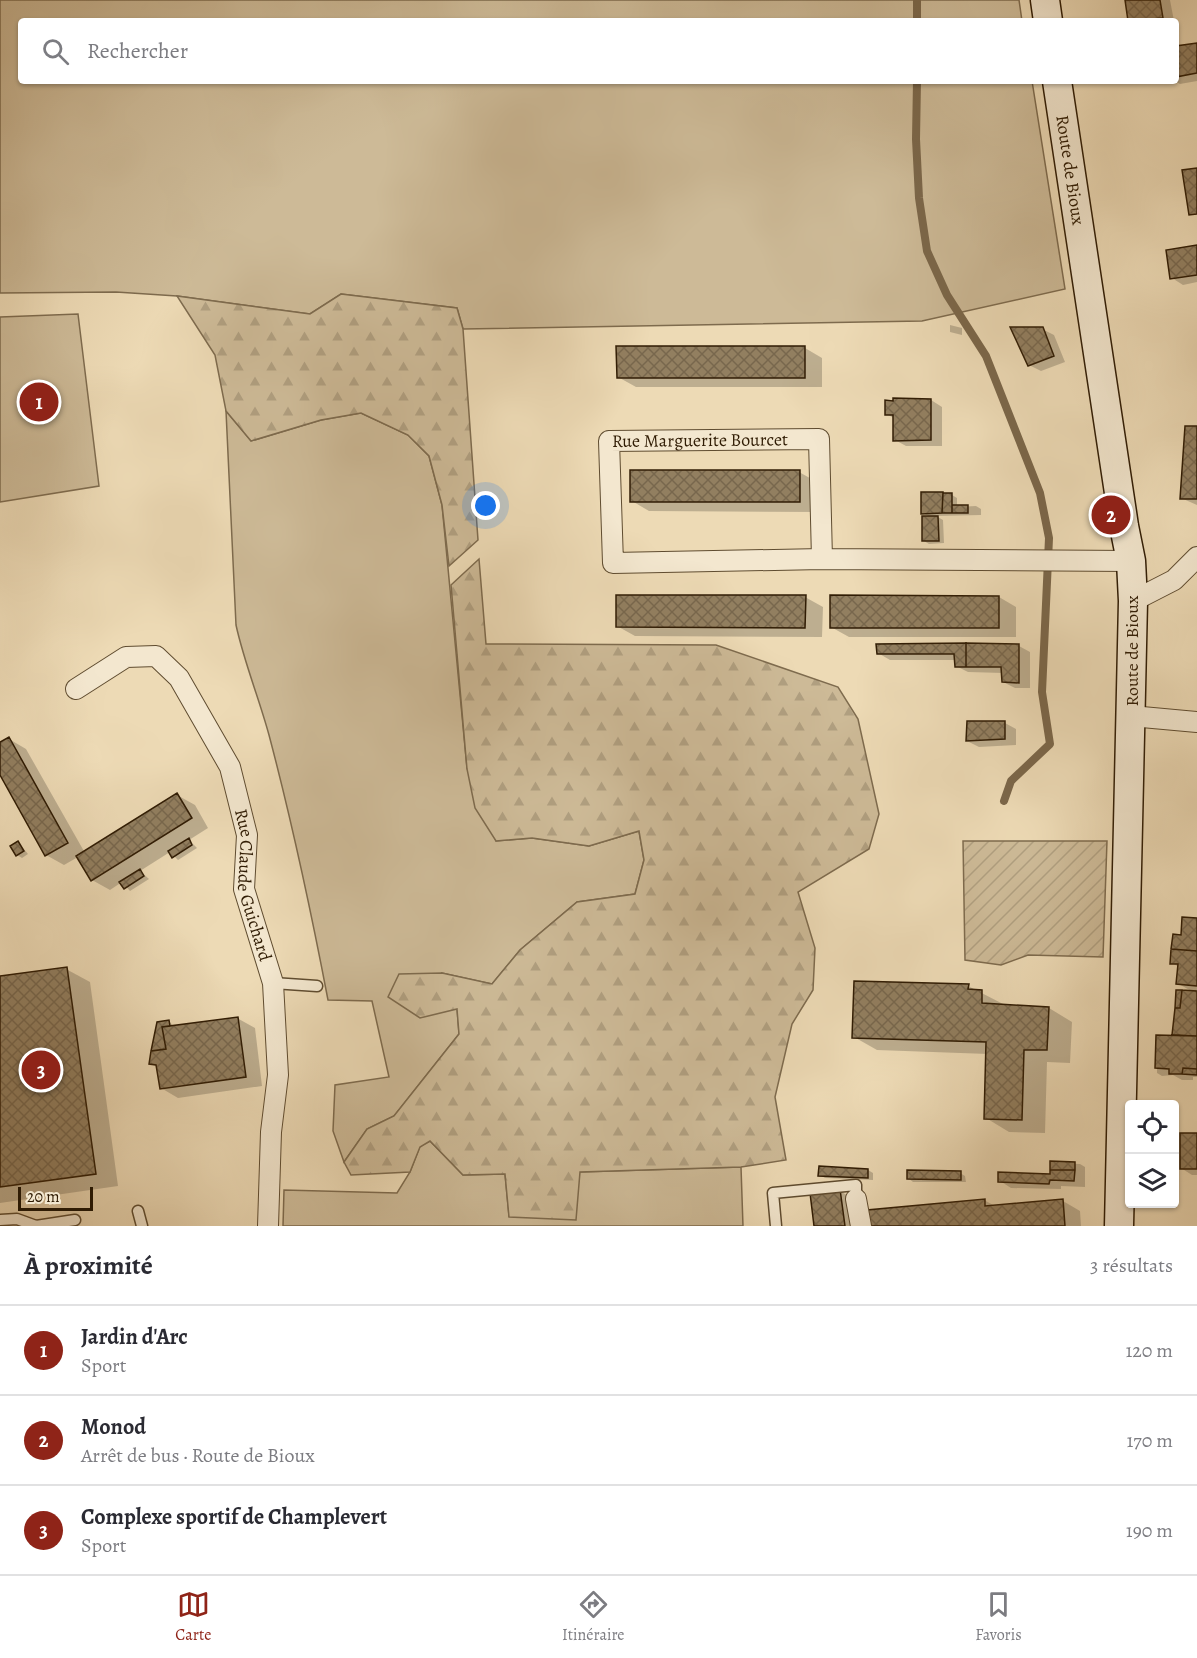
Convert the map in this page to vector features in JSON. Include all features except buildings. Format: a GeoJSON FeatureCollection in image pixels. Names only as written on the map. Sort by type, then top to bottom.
{"type":"FeatureCollection","features":[{"type":"Feature","properties":{"kind":"main road"},"geometry":{"type":"LineString","coordinates":[[1045,0],[1048,18]]}},
{"type":"Feature","properties":{"kind":"main road","name":"Route de Bioux"},"geometry":{"type":"LineString","coordinates":[[1057,84],[1131,561],[1131,716],[1119,1226]]}},
{"type":"Feature","properties":{"kind":"street","name":"Rue Marguerite Bourcet"},"geometry":{"type":"LineString","coordinates":[[822,559],[819,439],[609,441],[613,563],[822,559],[1131,561]]}},
{"type":"Feature","properties":{"kind":"street"},"geometry":{"type":"LineString","coordinates":[[1132,601],[1174,580],[1197,557]]}},
{"type":"Feature","properties":{"kind":"street","name":"Rue Claude Guichard"},"geometry":{"type":"LineString","coordinates":[[76,689],[126,657],[156,656],[179,678],[230,768],[247,835],[244,889],[273,983],[278,1075],[272,1132],[268,1226]]}},
{"type":"Feature","properties":{"kind":"street"},"geometry":{"type":"LineString","coordinates":[[1131,716],[1197,722]]}},
{"type":"Feature","properties":{"kind":"street"},"geometry":{"type":"LineString","coordinates":[[856,1199],[861,1226]]}},
{"type":"Feature","properties":{"kind":"lane"},"geometry":{"type":"LineString","coordinates":[[273,983],[316,986]]}},
{"type":"Feature","properties":{"kind":"lane"},"geometry":{"type":"LineString","coordinates":[[776,1226],[772,1193],[856,1185],[856,1199]]}},
{"type":"Feature","properties":{"kind":"lane"},"geometry":{"type":"LineString","coordinates":[[138,1211],[142,1226]]}},
{"type":"Feature","properties":{"kind":"lane"},"geometry":{"type":"LineString","coordinates":[[0,1220],[17,1219],[36,1226],[75,1220]]}},
{"type":"Feature","properties":{"kind":"green space"},"geometry":{"type":"Polygon","coordinates":[[[0,0],[1019,0],[1022,18],[18,18],[18,84],[1032,84],[1065,289],[922,321],[463,329],[457,308],[341,294],[310,314],[177,296],[116,292],[0,293],[0,0]]]}},
{"type":"Feature","properties":{"kind":"green space"},"geometry":{"type":"Polygon","coordinates":[[[341,294],[457,308],[463,329],[478,540],[449,566],[442,505],[429,456],[408,435],[361,413],[321,420],[251,441],[226,411],[215,355],[177,296],[310,314],[341,294]]]}},
{"type":"Feature","properties":{"kind":"green space"},"geometry":{"type":"Polygon","coordinates":[[[78,314],[99,486],[0,502],[0,317],[78,314]]]}},
{"type":"Feature","properties":{"kind":"green space"},"geometry":{"type":"Polygon","coordinates":[[[226,411],[251,441],[321,420],[361,413],[408,435],[429,456],[442,505],[467,768],[496,841],[532,838],[589,846],[639,831],[644,860],[635,894],[577,902],[520,950],[492,984],[442,973],[457,1008],[459,1034],[394,1116],[367,1129],[344,1162],[333,1131],[335,1085],[389,1077],[372,1001],[328,1000],[286,801],[269,735],[239,639],[236,625],[226,411]]]}},
{"type":"Feature","properties":{"kind":"green space"},"geometry":{"type":"Polygon","coordinates":[[[479,559],[486,644],[716,645],[838,687],[858,719],[879,814],[869,849],[798,892],[815,948],[813,990],[792,1024],[775,1097],[786,1160],[741,1167],[580,1172],[576,1220],[509,1217],[505,1174],[463,1175],[430,1141],[420,1147],[410,1172],[351,1175],[344,1162],[367,1129],[394,1116],[459,1034],[457,1009],[420,1018],[388,997],[399,974],[442,973],[492,984],[520,950],[577,902],[635,894],[644,860],[639,831],[589,846],[532,838],[496,841],[475,808],[467,769],[451,585],[479,559]]]}},
{"type":"Feature","properties":{"kind":"green space"},"geometry":{"type":"Polygon","coordinates":[[[963,841],[1107,841],[1103,957],[1028,955],[1001,965],[965,960],[963,841]]]}},
{"type":"Feature","properties":{"kind":"green space"},"geometry":{"type":"Polygon","coordinates":[[[430,1141],[463,1175],[505,1174],[509,1216],[579,1172],[741,1167],[743,1226],[283,1226],[284,1190],[397,1193],[410,1172],[420,1146],[430,1141]]]}},
{"type":"Feature","properties":{"kind":"waterway"},"geometry":{"type":"LineString","coordinates":[[917,0],[917,18]]}},
{"type":"Feature","properties":{"kind":"waterway"},"geometry":{"type":"LineString","coordinates":[[917,84],[916,139],[919,198],[927,251],[947,295],[986,356],[1040,493],[1049,538],[1042,692],[1050,744],[1011,781],[1004,801]]}},
{"type":"Feature","properties":{"kind":"place","name":"Jardin d'Arc"},"geometry":{"type":"Point","coordinates":[39,402]}},
{"type":"Feature","properties":{"kind":"place","name":"Monod"},"geometry":{"type":"Point","coordinates":[1111,515]}},
{"type":"Feature","properties":{"kind":"place","name":"Complexe sportif de Champlevert"},"geometry":{"type":"Point","coordinates":[41,1070]}}]}
